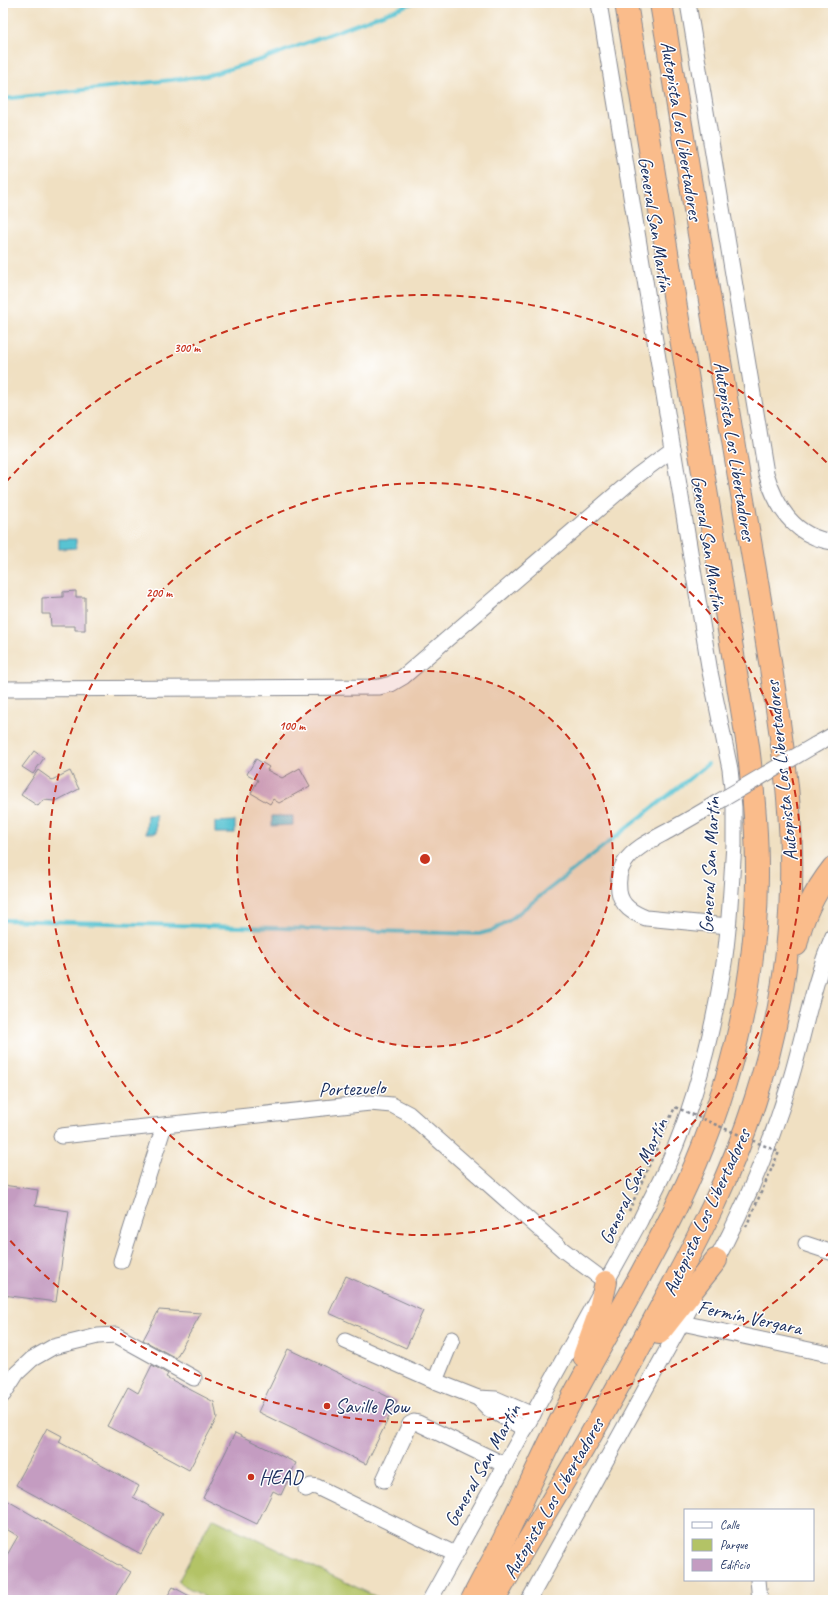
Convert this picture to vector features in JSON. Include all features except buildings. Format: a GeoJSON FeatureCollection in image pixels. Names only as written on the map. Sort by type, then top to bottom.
{"type":"FeatureCollection","features":[{"type":"Feature","properties":{"kind":"highway","name":"Autopista Los Libertadores"},"geometry":{"type":"LineString","coordinates":[[472,1600],[504,1539],[566,1410],[666,1228],[685,1189],[709,1131],[731,1065],[743,1013],[752,955],[757,900],[756,821],[744,718],[626,3]]}},
{"type":"Feature","properties":{"kind":"highway","name":"Autopista Los Libertadores"},"geometry":{"type":"LineString","coordinates":[[494,1600],[523,1548],[590,1438],[687,1260],[712,1209],[735,1157],[763,1075],[777,1014],[786,953],[791,887],[789,816],[784,760],[760,600],[661,3]]}},
{"type":"Feature","properties":{"kind":"highway"},"geometry":{"type":"LineString","coordinates":[[777,1014],[803,921],[818,889],[833,868]]}},
{"type":"Feature","properties":{"kind":"highway"},"geometry":{"type":"LineString","coordinates":[[621,1382],[716,1260]]}},
{"type":"Feature","properties":{"kind":"highway"},"geometry":{"type":"LineString","coordinates":[[566,1410],[598,1317],[606,1282]]}},
{"type":"Feature","properties":{"kind":"street","name":"General San Martín"},"geometry":{"type":"LineString","coordinates":[[430,1600],[606,1282],[656,1190],[668,1163],[703,1064],[724,961],[728,926],[734,839],[733,788],[710,672],[599,3]]}},
{"type":"Feature","properties":{"kind":"street"},"geometry":{"type":"LineString","coordinates":[[688,3],[766,473],[776,500],[789,519],[811,536],[833,542]]}},
{"type":"Feature","properties":{"kind":"street"},"geometry":{"type":"LineString","coordinates":[[3,689],[379,687],[391,684],[403,677],[638,475],[673,449]]}},
{"type":"Feature","properties":{"kind":"street"},"geometry":{"type":"LineString","coordinates":[[728,926],[646,918],[634,913],[624,904],[619,894],[620,874],[624,863],[637,850],[832,735]]}},
{"type":"Feature","properties":{"kind":"street"},"geometry":{"type":"LineString","coordinates":[[529,1600],[682,1323],[742,1208],[774,1131],[791,1078],[817,977],[833,936]]}},
{"type":"Feature","properties":{"kind":"street","name":"Portezuelo"},"geometry":{"type":"LineString","coordinates":[[61,1136],[370,1103],[392,1105],[409,1114],[563,1250],[606,1282]]}},
{"type":"Feature","properties":{"kind":"street"},"geometry":{"type":"LineString","coordinates":[[121,1261],[164,1126]]}},
{"type":"Feature","properties":{"kind":"street"},"geometry":{"type":"LineString","coordinates":[[806,1244],[833,1252]]}},
{"type":"Feature","properties":{"kind":"street","name":"Fermín Vergara"},"geometry":{"type":"LineString","coordinates":[[682,1323],[833,1356]]}},
{"type":"Feature","properties":{"kind":"street"},"geometry":{"type":"LineString","coordinates":[[3,1395],[17,1373],[32,1359],[53,1347],[98,1336],[116,1335],[194,1378]]}},
{"type":"Feature","properties":{"kind":"street"},"geometry":{"type":"LineString","coordinates":[[435,1381],[452,1339]]}},
{"type":"Feature","properties":{"kind":"street"},"geometry":{"type":"LineString","coordinates":[[345,1341],[435,1381],[478,1398],[496,1399],[532,1415]]}},
{"type":"Feature","properties":{"kind":"street"},"geometry":{"type":"LineString","coordinates":[[478,1398],[489,1409],[525,1429]]}},
{"type":"Feature","properties":{"kind":"street"},"geometry":{"type":"LineString","coordinates":[[384,1480],[410,1424],[414,1422],[505,1465]]}},
{"type":"Feature","properties":{"kind":"street"},"geometry":{"type":"LineString","coordinates":[[306,1489],[311,1486],[317,1487],[455,1554]]}},
{"type":"Feature","properties":{"kind":"street"},"geometry":{"type":"LineString","coordinates":[[758,1581],[760,1600]]}},
{"type":"Feature","properties":{"kind":"path"},"geometry":{"type":"LineString","coordinates":[[629,1211],[675,1107],[779,1152],[745,1229]]}},
{"type":"Feature","properties":{"kind":"green space"},"geometry":{"type":"Polygon","coordinates":[[[212,1518],[383,1600],[210,1600],[178,1582],[212,1518]]]}},
{"type":"Feature","properties":{"kind":"water"},"geometry":{"type":"Polygon","coordinates":[[[59,539],[76,539],[76,548],[59,549],[59,539]]]}},
{"type":"Feature","properties":{"kind":"water"},"geometry":{"type":"Polygon","coordinates":[[[147,815],[156,815],[156,833],[146,833],[147,815]]]}},
{"type":"Feature","properties":{"kind":"water"},"geometry":{"type":"Polygon","coordinates":[[[272,816],[293,816],[293,825],[272,826],[272,816]]]}},
{"type":"Feature","properties":{"kind":"water"},"geometry":{"type":"Polygon","coordinates":[[[235,821],[235,833],[215,833],[215,822],[235,821]]]}},
{"type":"Feature","properties":{"kind":"waterway"},"geometry":{"type":"LineString","coordinates":[[3,99],[206,76],[263,59],[413,3]]}},
{"type":"Feature","properties":{"kind":"waterway"},"geometry":{"type":"LineString","coordinates":[[3,920],[479,934],[494,930],[511,919],[708,764]]}},
{"type":"Feature","properties":{"kind":"place","name":"Saville Row"},"geometry":{"type":"Point","coordinates":[327,1406]}},
{"type":"Feature","properties":{"kind":"place","name":"HEAD"},"geometry":{"type":"Point","coordinates":[251,1477]}}]}
